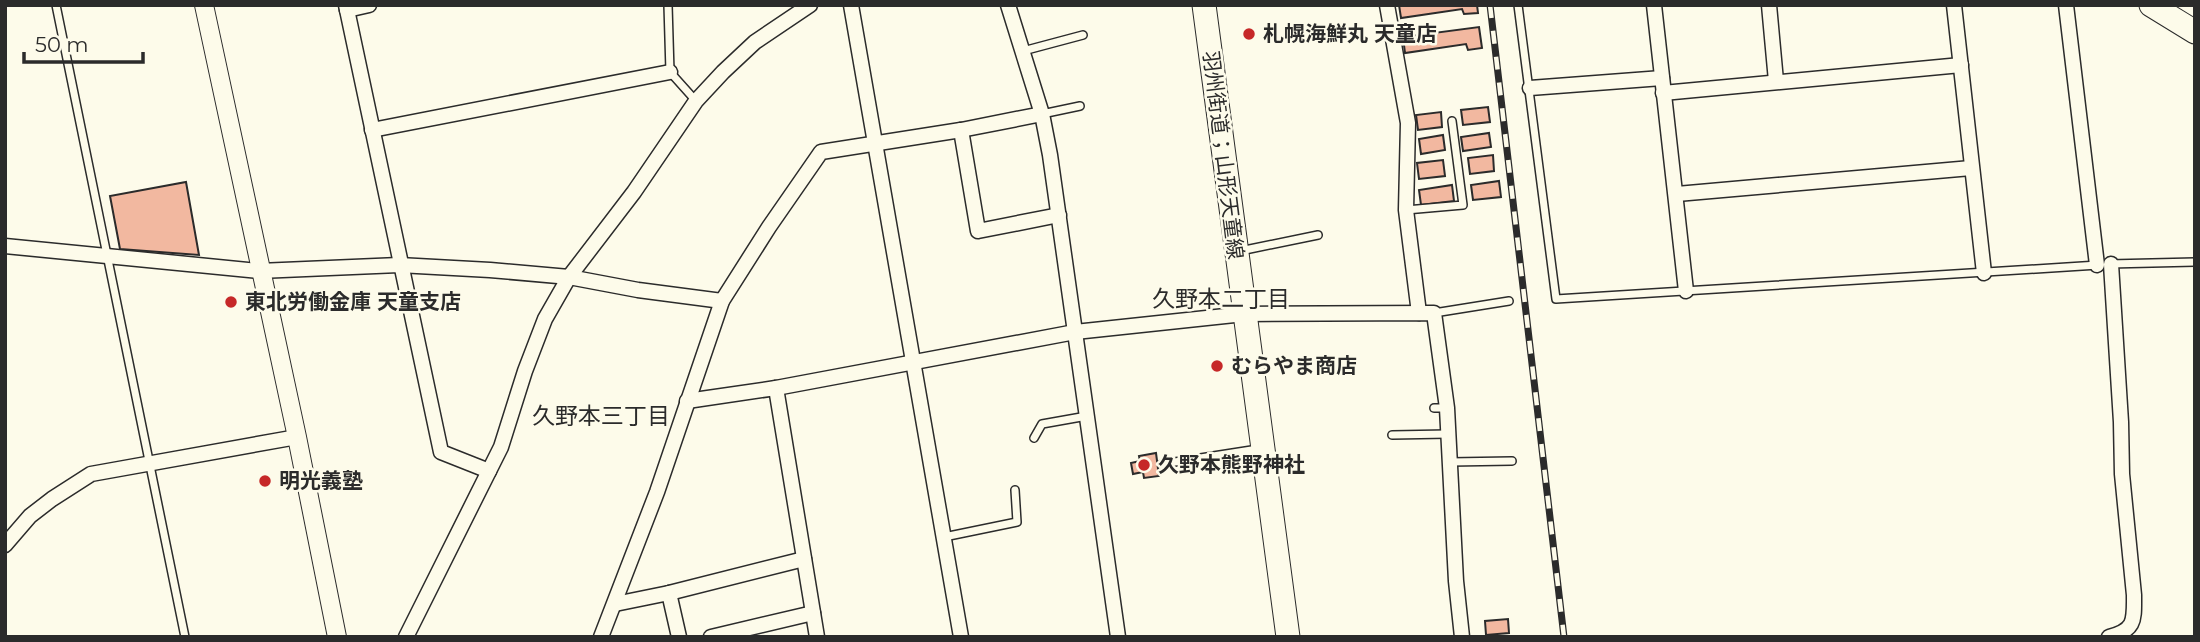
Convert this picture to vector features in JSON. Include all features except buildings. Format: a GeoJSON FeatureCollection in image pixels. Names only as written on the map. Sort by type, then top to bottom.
{"type":"FeatureCollection","features":[{"type":"Feature","properties":{"kind":"main road","name":"羽州街道；山形天童線"},"geometry":{"type":"LineString","coordinates":[[1204,5],[1288,637]]}},
{"type":"Feature","properties":{"kind":"main road"},"geometry":{"type":"LineString","coordinates":[[2151,5],[2195,32]]}},
{"type":"Feature","properties":{"kind":"street"},"geometry":{"type":"LineString","coordinates":[[204,5],[337,637]]}},
{"type":"Feature","properties":{"kind":"street"},"geometry":{"type":"LineString","coordinates":[[369,5],[346,8],[440,452],[489,471]]}},
{"type":"Feature","properties":{"kind":"street"},"geometry":{"type":"LineString","coordinates":[[406,637],[501,447],[545,319],[569,277],[634,192],[696,101],[755,42],[810,5]]}},
{"type":"Feature","properties":{"kind":"street"},"geometry":{"type":"LineString","coordinates":[[851,5],[961,637]]}},
{"type":"Feature","properties":{"kind":"street"},"geometry":{"type":"LineString","coordinates":[[1008,5],[1042,114],[1059,215],[1118,637]]}},
{"type":"Feature","properties":{"kind":"street"},"geometry":{"type":"LineString","coordinates":[[1387,5],[1408,123],[1406,210],[1419,313]]}},
{"type":"Feature","properties":{"kind":"street"},"geometry":{"type":"LineString","coordinates":[[1654,5],[1686,291]]}},
{"type":"Feature","properties":{"kind":"street"},"geometry":{"type":"LineString","coordinates":[[1769,5],[1776,81]]}},
{"type":"Feature","properties":{"kind":"street"},"geometry":{"type":"LineString","coordinates":[[1954,5],[1984,273]]}},
{"type":"Feature","properties":{"kind":"street"},"geometry":{"type":"LineString","coordinates":[[2066,5],[2104,265],[2121,422],[2122,474],[2133,583],[2134,615],[2131,626],[2124,633],[2109,637]]}},
{"type":"Feature","properties":{"kind":"street"},"geometry":{"type":"LineString","coordinates":[[1663,93],[1961,65]]}},
{"type":"Feature","properties":{"kind":"street"},"geometry":{"type":"LineString","coordinates":[[372,130],[670,72]]}},
{"type":"Feature","properties":{"kind":"street"},"geometry":{"type":"LineString","coordinates":[[1530,88],[1662,78]]}},
{"type":"Feature","properties":{"kind":"street"},"geometry":{"type":"LineString","coordinates":[[601,637],[657,492],[722,301],[821,152],[1042,114]]}},
{"type":"Feature","properties":{"kind":"street"},"geometry":{"type":"LineString","coordinates":[[961,130],[978,231],[1059,215]]}},
{"type":"Feature","properties":{"kind":"street"},"geometry":{"type":"LineString","coordinates":[[1677,194],[1971,168]]}},
{"type":"Feature","properties":{"kind":"street"},"geometry":{"type":"LineString","coordinates":[[5,246],[259,271],[400,265],[490,270],[569,277],[638,290],[722,301]]}},
{"type":"Feature","properties":{"kind":"street"},"geometry":{"type":"LineString","coordinates":[[687,401],[1075,332],[1244,314],[1434,313],[1440,408],[1448,434],[1456,581],[1462,637]]}},
{"type":"Feature","properties":{"kind":"street"},"geometry":{"type":"LineString","coordinates":[[776,387],[817,637]]}},
{"type":"Feature","properties":{"kind":"street"},"geometry":{"type":"LineString","coordinates":[[5,545],[30,516],[91,474],[297,437]]}},
{"type":"Feature","properties":{"kind":"street"},"geometry":{"type":"LineString","coordinates":[[615,604],[804,559]]}},
{"type":"Feature","properties":{"kind":"street"},"geometry":{"type":"LineString","coordinates":[[669,593],[679,637]]}},
{"type":"Feature","properties":{"kind":"street"},"geometry":{"type":"LineString","coordinates":[[711,637],[813,613]]}},
{"type":"Feature","properties":{"kind":"lane"},"geometry":{"type":"LineString","coordinates":[[56,5],[185,637]]}},
{"type":"Feature","properties":{"kind":"lane"},"geometry":{"type":"LineString","coordinates":[[668,5],[670,72],[696,101]]}},
{"type":"Feature","properties":{"kind":"lane"},"geometry":{"type":"LineString","coordinates":[[1518,5],[1556,299],[2104,265],[2195,262]]}},
{"type":"Feature","properties":{"kind":"lane"},"geometry":{"type":"LineString","coordinates":[[1022,51],[1083,35]]}},
{"type":"Feature","properties":{"kind":"lane"},"geometry":{"type":"LineString","coordinates":[[1042,114],[1080,107]]}},
{"type":"Feature","properties":{"kind":"lane"},"geometry":{"type":"LineString","coordinates":[[1406,210],[1463,205],[1452,121]]}},
{"type":"Feature","properties":{"kind":"lane"},"geometry":{"type":"LineString","coordinates":[[1236,252],[1318,235]]}},
{"type":"Feature","properties":{"kind":"lane"},"geometry":{"type":"LineString","coordinates":[[1434,313],[1508,301]]}},
{"type":"Feature","properties":{"kind":"lane"},"geometry":{"type":"LineString","coordinates":[[1034,438],[1042,424],[1087,416]]}},
{"type":"Feature","properties":{"kind":"lane"},"geometry":{"type":"LineString","coordinates":[[1392,435],[1448,434]]}},
{"type":"Feature","properties":{"kind":"lane"},"geometry":{"type":"LineString","coordinates":[[1162,464],[1262,449]]}},
{"type":"Feature","properties":{"kind":"lane"},"geometry":{"type":"LineString","coordinates":[[1449,463],[1512,461]]}},
{"type":"Feature","properties":{"kind":"lane"},"geometry":{"type":"LineString","coordinates":[[943,537],[1017,522],[1015,491]]}},
{"type":"Feature","properties":{"kind":"railway"},"geometry":{"type":"LineString","coordinates":[[1490,5],[1564,637]]}},
{"type":"Feature","properties":{"kind":"place","name":"札幌海鮮丸 天童店"},"geometry":{"type":"Point","coordinates":[1249,34]}},
{"type":"Feature","properties":{"kind":"place","name":"東北労働金庫 天童支店"},"geometry":{"type":"Point","coordinates":[231,302]}},
{"type":"Feature","properties":{"kind":"place","name":"むらやま商店"},"geometry":{"type":"Point","coordinates":[1217,366]}},
{"type":"Feature","properties":{"kind":"place","name":"久野本熊野神社"},"geometry":{"type":"Point","coordinates":[1144,465]}},
{"type":"Feature","properties":{"kind":"place","name":"明光義塾"},"geometry":{"type":"Point","coordinates":[265,481]}},
{"type":"Feature","properties":{"kind":"district","name":"久野本二丁目"},"geometry":{"type":"Point","coordinates":[1221,299]}},
{"type":"Feature","properties":{"kind":"district","name":"久野本三丁目"},"geometry":{"type":"Point","coordinates":[601,416]}}]}
